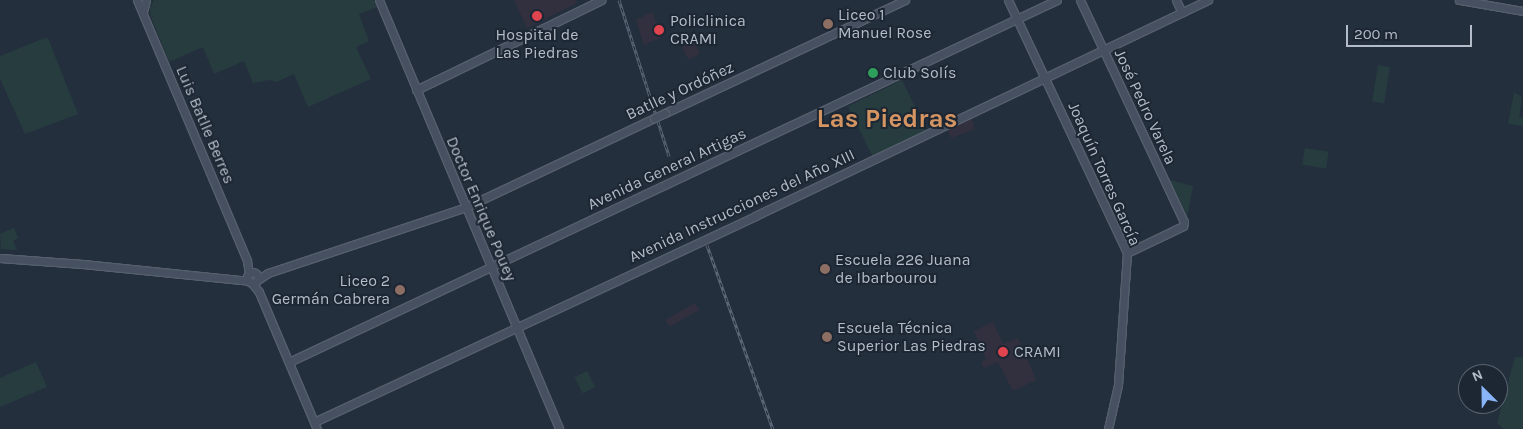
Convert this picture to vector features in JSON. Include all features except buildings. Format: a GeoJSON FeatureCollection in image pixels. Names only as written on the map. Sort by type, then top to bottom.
{"type":"FeatureCollection","features":[{"type":"Feature","properties":{"kind":"street","name":"Luis Batlle Berres"},"geometry":{"type":"LineString","coordinates":[[138,0],[253,278]]}},
{"type":"Feature","properties":{"kind":"street"},"geometry":{"type":"LineString","coordinates":[[143,13],[146,0]]}},
{"type":"Feature","properties":{"kind":"street","name":"Doctor Enrique Pouey"},"geometry":{"type":"LineString","coordinates":[[378,0],[559,429]]}},
{"type":"Feature","properties":{"kind":"street"},"geometry":{"type":"LineString","coordinates":[[416,90],[601,0]]}},
{"type":"Feature","properties":{"kind":"street","name":"Batlle y Ordóñez"},"geometry":{"type":"LineString","coordinates":[[253,278],[466,207],[905,0]]}},
{"type":"Feature","properties":{"kind":"street","name":"Joaquín Torres García"},"geometry":{"type":"LineString","coordinates":[[1008,0],[1127,253],[1118,385],[1108,429]]}},
{"type":"Feature","properties":{"kind":"street","name":"Avenida General Artigas"},"geometry":{"type":"LineString","coordinates":[[289,362],[1057,0]]}},
{"type":"Feature","properties":{"kind":"street","name":"José Pedro Varela"},"geometry":{"type":"LineString","coordinates":[[1080,0],[1184,222],[1183,226],[1127,253]]}},
{"type":"Feature","properties":{"kind":"street"},"geometry":{"type":"LineString","coordinates":[[1176,0],[1182,12]]}},
{"type":"Feature","properties":{"kind":"street","name":"Avenida Instrucciones del Año XIII"},"geometry":{"type":"LineString","coordinates":[[315,426],[1044,76],[1208,0]]}},
{"type":"Feature","properties":{"kind":"street"},"geometry":{"type":"LineString","coordinates":[[1459,0],[1523,11]]}},
{"type":"Feature","properties":{"kind":"street"},"geometry":{"type":"LineString","coordinates":[[0,258],[231,278],[253,278],[315,426]]}},
{"type":"Feature","properties":{"kind":"shaded area","name":"Hospital de Las Piedras"},"geometry":{"type":"Polygon","coordinates":[[[514,0],[576,0],[577,3],[527,28],[514,0]]]}},
{"type":"Feature","properties":{"kind":"shaded area"},"geometry":{"type":"Polygon","coordinates":[[[652,12],[662,37],[644,45],[636,20],[652,12]]]}},
{"type":"Feature","properties":{"kind":"shaded area"},"geometry":{"type":"Polygon","coordinates":[[[691,35],[700,54],[688,60],[679,40],[691,35]]]}},
{"type":"Feature","properties":{"kind":"shaded area"},"geometry":{"type":"Polygon","coordinates":[[[971,118],[975,129],[951,138],[947,129],[971,118]]]}},
{"type":"Feature","properties":{"kind":"shaded area"},"geometry":{"type":"Polygon","coordinates":[[[695,303],[699,310],[670,327],[666,320],[695,303]]]}},
{"type":"Feature","properties":{"kind":"shaded area","name":"CRAMI"},"geometry":{"type":"Polygon","coordinates":[[[993,322],[1003,344],[1018,338],[1036,380],[1013,391],[998,362],[984,368],[981,362],[986,359],[974,331],[993,322]]]}},
{"type":"Feature","properties":{"kind":"green space"},"geometry":{"type":"Polygon","coordinates":[[[154,0],[374,0],[377,7],[359,14],[369,41],[356,47],[371,79],[308,107],[294,74],[276,82],[270,80],[253,83],[244,61],[214,74],[203,47],[169,62],[151,17],[150,8],[154,0]]]}},
{"type":"Feature","properties":{"kind":"green space"},"geometry":{"type":"Polygon","coordinates":[[[48,38],[78,114],[25,134],[0,79],[0,56],[48,38]]]}},
{"type":"Feature","properties":{"kind":"green space"},"geometry":{"type":"Polygon","coordinates":[[[1378,65],[1390,67],[1384,103],[1372,102],[1378,65]]]}},
{"type":"Feature","properties":{"kind":"green space"},"geometry":{"type":"Polygon","coordinates":[[[902,80],[927,132],[873,158],[848,106],[902,80]]]}},
{"type":"Feature","properties":{"kind":"green space"},"geometry":{"type":"Polygon","coordinates":[[[1514,92],[1522,97],[1519,117],[1523,118],[1523,126],[1508,124],[1514,92]]]}},
{"type":"Feature","properties":{"kind":"green space"},"geometry":{"type":"Polygon","coordinates":[[[1305,148],[1329,152],[1326,169],[1302,165],[1305,148]]]}},
{"type":"Feature","properties":{"kind":"green space"},"geometry":{"type":"Polygon","coordinates":[[[1171,180],[1193,186],[1187,218],[1170,182],[1171,180]]]}},
{"type":"Feature","properties":{"kind":"green space"},"geometry":{"type":"Polygon","coordinates":[[[14,228],[18,238],[13,241],[17,250],[1,249],[0,234],[14,228]]]}},
{"type":"Feature","properties":{"kind":"green space"},"geometry":{"type":"Polygon","coordinates":[[[1515,357],[1523,357],[1523,429],[1504,429],[1497,423],[1499,414],[1508,414],[1508,383],[1515,357]]]}},
{"type":"Feature","properties":{"kind":"green space"},"geometry":{"type":"Polygon","coordinates":[[[36,362],[47,387],[0,407],[0,378],[36,362]]]}},
{"type":"Feature","properties":{"kind":"green space"},"geometry":{"type":"Polygon","coordinates":[[[587,371],[595,387],[583,393],[575,377],[587,371]]]}},
{"type":"Feature","properties":{"kind":"railway"},"geometry":{"type":"LineString","coordinates":[[619,0],[669,156]]}},
{"type":"Feature","properties":{"kind":"railway"},"geometry":{"type":"LineString","coordinates":[[707,245],[773,429]]}},
{"type":"Feature","properties":{"kind":"place","name":"Hospital de Las Piedras"},"geometry":{"type":"Point","coordinates":[537,16]}},
{"type":"Feature","properties":{"kind":"place","name":"Liceo 1 Manuel Rose"},"geometry":{"type":"Point","coordinates":[828,24]}},
{"type":"Feature","properties":{"kind":"place","name":"Policlinica CRAMI"},"geometry":{"type":"Point","coordinates":[659,30]}},
{"type":"Feature","properties":{"kind":"place","name":"Club Solís"},"geometry":{"type":"Point","coordinates":[873,73]}},
{"type":"Feature","properties":{"kind":"place","name":"Escuela 226 Juana de Ibarbourou"},"geometry":{"type":"Point","coordinates":[825,269]}},
{"type":"Feature","properties":{"kind":"place","name":"Liceo 2 Germán Cabrera"},"geometry":{"type":"Point","coordinates":[400,290]}},
{"type":"Feature","properties":{"kind":"place","name":"Escuela Técnica Superior Las Piedras"},"geometry":{"type":"Point","coordinates":[827,337]}},
{"type":"Feature","properties":{"kind":"place","name":"CRAMI"},"geometry":{"type":"Point","coordinates":[1003,352]}},
{"type":"Feature","properties":{"kind":"district","name":"Las Piedras"},"geometry":{"type":"Point","coordinates":[887,119]}}]}
